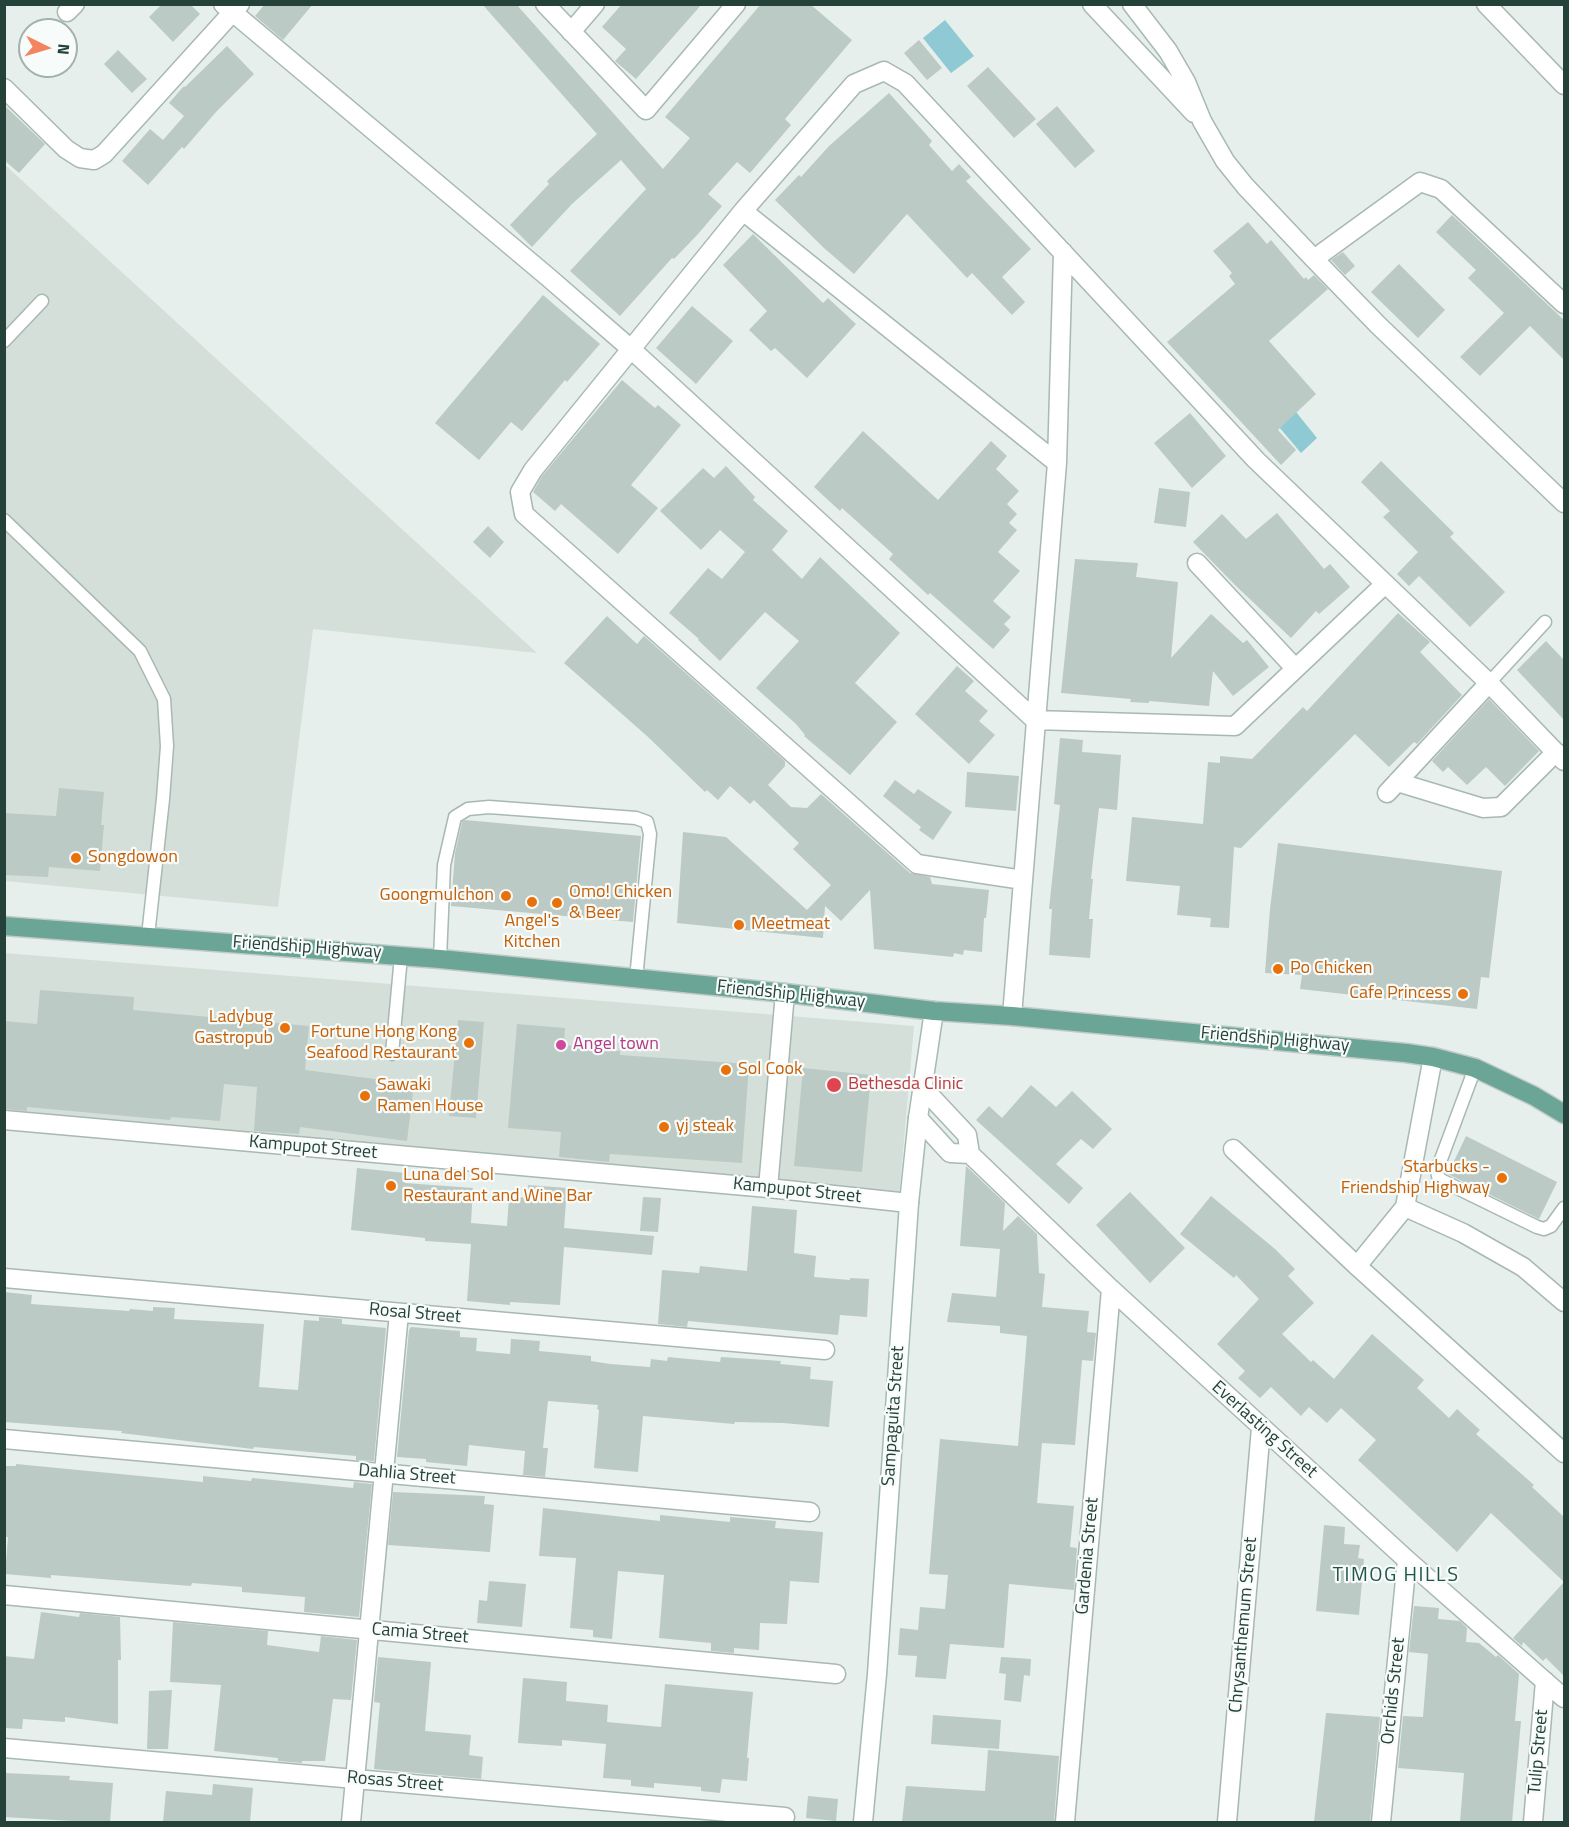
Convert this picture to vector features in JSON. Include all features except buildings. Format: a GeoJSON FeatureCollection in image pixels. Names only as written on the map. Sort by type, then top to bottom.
{"type":"FeatureCollection","features":[{"type":"Feature","properties":{"kind":"main road","name":"Friendship Highway"},"geometry":{"type":"LineString","coordinates":[[4,926],[440,959],[785,993],[934,1011],[1360,1048],[1433,1057],[1476,1068],[1534,1096],[1564,1114]]}},
{"type":"Feature","properties":{"kind":"street"},"geometry":{"type":"LineString","coordinates":[[545,4],[646,110],[736,4]]}},
{"type":"Feature","properties":{"kind":"street"},"geometry":{"type":"LineString","coordinates":[[571,32],[595,4]]}},
{"type":"Feature","properties":{"kind":"street"},"geometry":{"type":"LineString","coordinates":[[1092,4],[1202,121]]}},
{"type":"Feature","properties":{"kind":"street"},"geometry":{"type":"LineString","coordinates":[[1132,4],[1168,51],[1186,82],[1202,121],[1225,161],[1238,177],[1378,326],[1564,503]]}},
{"type":"Feature","properties":{"kind":"street"},"geometry":{"type":"LineString","coordinates":[[1486,4],[1564,85]]}},
{"type":"Feature","properties":{"kind":"street"},"geometry":{"type":"LineString","coordinates":[[4,88],[66,149],[80,158],[94,160],[104,154],[231,7],[631,349],[1035,720],[1235,726],[1385,584]]}},
{"type":"Feature","properties":{"kind":"street"},"geometry":{"type":"LineString","coordinates":[[1023,880],[917,864],[524,514],[520,492],[533,470],[743,211],[854,84],[884,70],[905,83],[1256,460],[1562,752],[1501,807],[1483,808],[1392,787],[1489,683]]}},
{"type":"Feature","properties":{"kind":"street"},"geometry":{"type":"LineString","coordinates":[[1314,259],[1420,182],[1441,189],[1564,304]]}},
{"type":"Feature","properties":{"kind":"street"},"geometry":{"type":"LineString","coordinates":[[743,211],[1057,463]]}},
{"type":"Feature","properties":{"kind":"street"},"geometry":{"type":"LineString","coordinates":[[1012,1016],[1057,463],[1063,252]]}},
{"type":"Feature","properties":{"kind":"street"},"geometry":{"type":"LineString","coordinates":[[1197,562],[1295,668]]}},
{"type":"Feature","properties":{"kind":"street"},"geometry":{"type":"LineString","coordinates":[[768,1188],[785,993]]}},
{"type":"Feature","properties":{"kind":"street","name":"Sampaguita Street"},"geometry":{"type":"LineString","coordinates":[[863,1822],[877,1674],[909,1203],[918,1118],[934,1011]]}},
{"type":"Feature","properties":{"kind":"street"},"geometry":{"type":"LineString","coordinates":[[1357,1266],[1405,1207],[1433,1057]]}},
{"type":"Feature","properties":{"kind":"street","name":"Everlasting Street"},"geometry":{"type":"LineString","coordinates":[[923,1088],[967,1135],[970,1154],[1111,1289],[1407,1560],[1564,1698]]}},
{"type":"Feature","properties":{"kind":"street","name":"Everlasting Street"},"geometry":{"type":"LineString","coordinates":[[918,1118],[950,1153],[970,1154]]}},
{"type":"Feature","properties":{"kind":"street","name":"Kampupot Street"},"geometry":{"type":"LineString","coordinates":[[4,1120],[768,1188],[909,1203]]}},
{"type":"Feature","properties":{"kind":"street"},"geometry":{"type":"LineString","coordinates":[[1233,1149],[1357,1266],[1564,1453]]}},
{"type":"Feature","properties":{"kind":"street"},"geometry":{"type":"LineString","coordinates":[[1405,1207],[1463,1233],[1522,1267],[1564,1302]]}},
{"type":"Feature","properties":{"kind":"street","name":"Rosal Street"},"geometry":{"type":"LineString","coordinates":[[4,1278],[825,1350]]}},
{"type":"Feature","properties":{"kind":"street","name":"Gardenia Street"},"geometry":{"type":"LineString","coordinates":[[1065,1822],[1111,1289]]}},
{"type":"Feature","properties":{"kind":"street"},"geometry":{"type":"LineString","coordinates":[[351,1822],[399,1313]]}},
{"type":"Feature","properties":{"kind":"street","name":"Chrysanthemum Street"},"geometry":{"type":"LineString","coordinates":[[1227,1822],[1262,1428]]}},
{"type":"Feature","properties":{"kind":"street","name":"Dahlia Street"},"geometry":{"type":"LineString","coordinates":[[4,1439],[810,1512]]}},
{"type":"Feature","properties":{"kind":"street","name":"Orchids Street"},"geometry":{"type":"LineString","coordinates":[[1381,1822],[1407,1560]]}},
{"type":"Feature","properties":{"kind":"street","name":"Camia Street"},"geometry":{"type":"LineString","coordinates":[[4,1595],[837,1674]]}},
{"type":"Feature","properties":{"kind":"street","name":"Tulip Street"},"geometry":{"type":"LineString","coordinates":[[1533,1822],[1545,1681]]}},
{"type":"Feature","properties":{"kind":"street","name":"Rosas Street"},"geometry":{"type":"LineString","coordinates":[[4,1748],[785,1817]]}},
{"type":"Feature","properties":{"kind":"lane"},"geometry":{"type":"LineString","coordinates":[[4,341],[42,301]]}},
{"type":"Feature","properties":{"kind":"lane"},"geometry":{"type":"LineString","coordinates":[[4,520],[140,651],[164,699],[167,746],[164,800],[148,936]]}},
{"type":"Feature","properties":{"kind":"lane"},"geometry":{"type":"LineString","coordinates":[[1489,683],[1545,622]]}},
{"type":"Feature","properties":{"kind":"lane"},"geometry":{"type":"LineString","coordinates":[[440,959],[444,866],[455,817],[468,809],[489,807],[636,818],[647,822],[651,834],[636,979]]}},
{"type":"Feature","properties":{"kind":"lane"},"geometry":{"type":"LineString","coordinates":[[392,1054],[401,956]]}},
{"type":"Feature","properties":{"kind":"lane"},"geometry":{"type":"LineString","coordinates":[[1476,1068],[1437,1170],[1438,1176],[1441,1180],[1544,1229],[1551,1226],[1564,1208]]}},
{"type":"Feature","properties":{"kind":"shaded area"},"geometry":{"type":"Polygon","coordinates":[[[4,164],[537,653],[313,629],[278,907],[5,881],[4,164]]]}},
{"type":"Feature","properties":{"kind":"shaded area"},"geometry":{"type":"Polygon","coordinates":[[[4,953],[914,1026],[899,1197],[5,1116],[4,953]]]}},
{"type":"Feature","properties":{"kind":"water"},"geometry":{"type":"Polygon","coordinates":[[[945,20],[974,56],[951,73],[923,38],[945,20]]]}},
{"type":"Feature","properties":{"kind":"water"},"geometry":{"type":"Polygon","coordinates":[[[1296,412],[1317,438],[1301,453],[1279,427],[1296,412]]]}},
{"type":"Feature","properties":{"kind":"place","name":"Songdowon"},"geometry":{"type":"Point","coordinates":[76,858]}},
{"type":"Feature","properties":{"kind":"place","name":"Goongmulchon"},"geometry":{"type":"Point","coordinates":[506,896]}},
{"type":"Feature","properties":{"kind":"place","name":"Angel's Kitchen"},"geometry":{"type":"Point","coordinates":[532,902]}},
{"type":"Feature","properties":{"kind":"place","name":"Omo! Chicken & Beer"},"geometry":{"type":"Point","coordinates":[557,903]}},
{"type":"Feature","properties":{"kind":"place","name":"Meetmeat"},"geometry":{"type":"Point","coordinates":[739,925]}},
{"type":"Feature","properties":{"kind":"place","name":"Po Chicken"},"geometry":{"type":"Point","coordinates":[1278,969]}},
{"type":"Feature","properties":{"kind":"place","name":"Cafe Princess"},"geometry":{"type":"Point","coordinates":[1463,994]}},
{"type":"Feature","properties":{"kind":"place","name":"Ladybug Gastropub"},"geometry":{"type":"Point","coordinates":[285,1028]}},
{"type":"Feature","properties":{"kind":"place","name":"Fortune Hong Kong Seafood Restaurant"},"geometry":{"type":"Point","coordinates":[469,1043]}},
{"type":"Feature","properties":{"kind":"place","name":"Angel town"},"geometry":{"type":"Point","coordinates":[561,1045]}},
{"type":"Feature","properties":{"kind":"place","name":"Sol Cook"},"geometry":{"type":"Point","coordinates":[726,1070]}},
{"type":"Feature","properties":{"kind":"place","name":"Bethesda Clinic"},"geometry":{"type":"Point","coordinates":[834,1085]}},
{"type":"Feature","properties":{"kind":"place","name":"Sawaki Ramen House"},"geometry":{"type":"Point","coordinates":[365,1096]}},
{"type":"Feature","properties":{"kind":"place","name":"yj steak"},"geometry":{"type":"Point","coordinates":[664,1127]}},
{"type":"Feature","properties":{"kind":"place","name":"Starbucks - Friendship Highway"},"geometry":{"type":"Point","coordinates":[1502,1178]}},
{"type":"Feature","properties":{"kind":"place","name":"Luna del Sol Restaurant and Wine Bar"},"geometry":{"type":"Point","coordinates":[391,1186]}},
{"type":"Feature","properties":{"kind":"district","name":"TIMOG HILLS"},"geometry":{"type":"Point","coordinates":[1396,1576]}}]}
